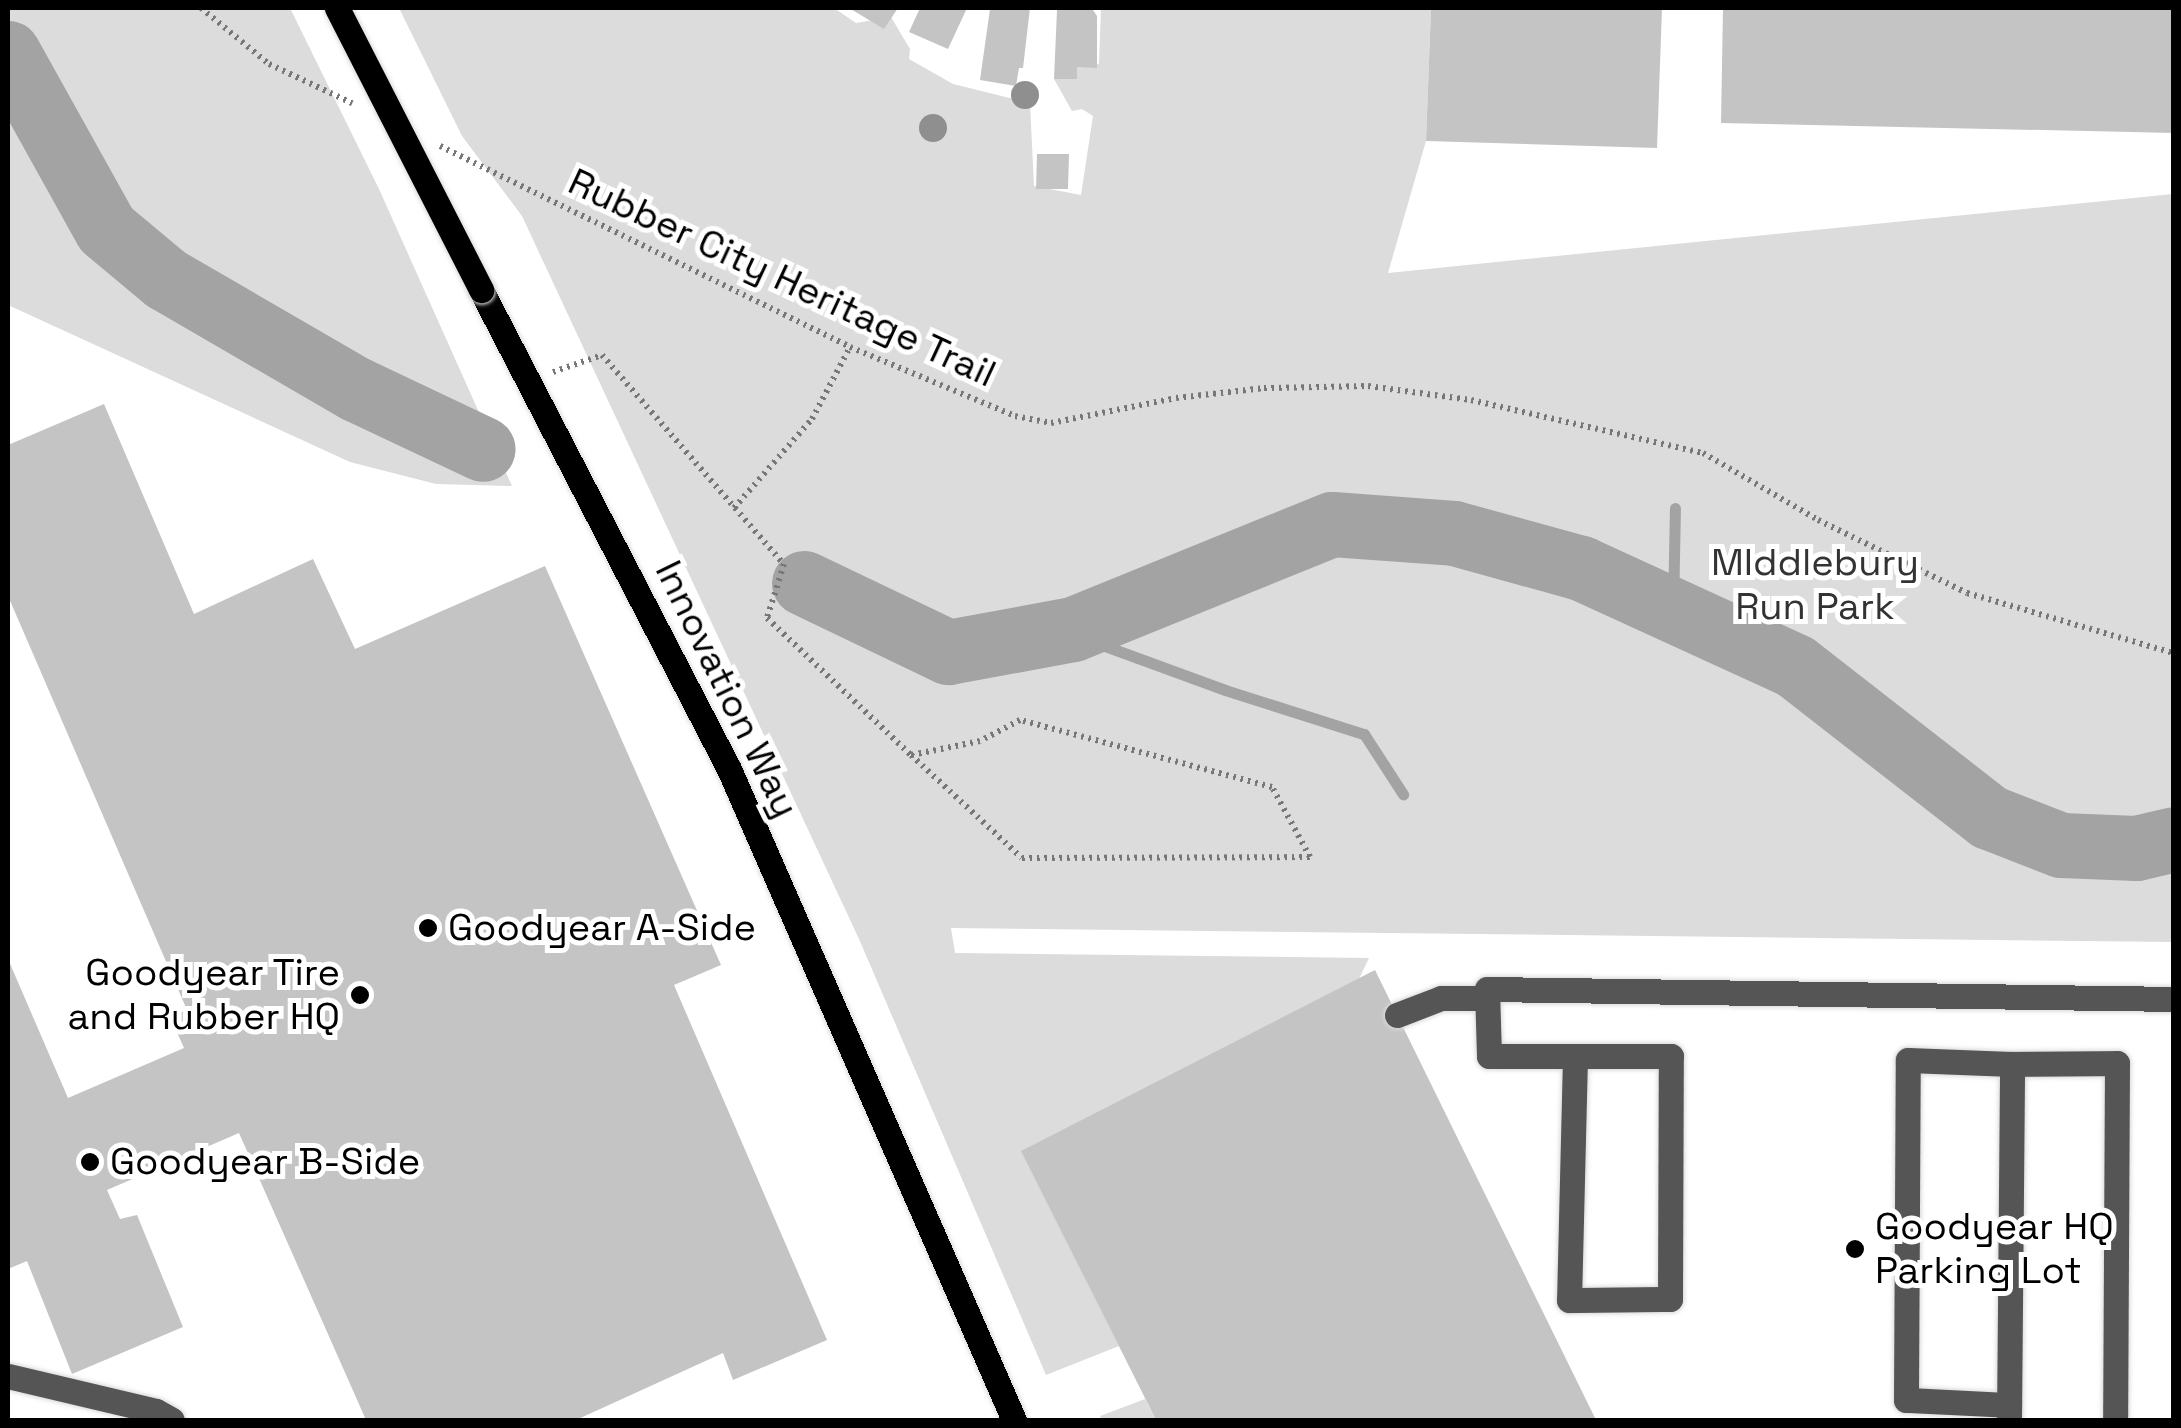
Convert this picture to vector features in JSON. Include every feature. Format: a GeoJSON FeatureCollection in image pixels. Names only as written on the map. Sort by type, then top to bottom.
{"type":"FeatureCollection","features":[{"type":"Feature","properties":{"kind":"main road","name":"Innovation Way"},"geometry":{"type":"LineString","coordinates":[[337,8],[729,769],[1014,1420]]}},
{"type":"Feature","properties":{"kind":"lane"},"geometry":{"type":"LineString","coordinates":[[1575,1057],[1569,1300],[1670,1299],[1671,1056],[1489,1056],[1487,989],[2174,999]]}},
{"type":"Feature","properties":{"kind":"lane"},"geometry":{"type":"LineString","coordinates":[[1397,1015],[1442,998],[1487,998]]}},
{"type":"Feature","properties":{"kind":"lane"},"geometry":{"type":"LineString","coordinates":[[2012,1064],[2009,1413],[1906,1400],[1908,1060],[2117,1063],[2115,1420]]}},
{"type":"Feature","properties":{"kind":"lane"},"geometry":{"type":"LineString","coordinates":[[8,1376],[156,1410],[172,1420]]}},
{"type":"Feature","properties":{"kind":"path"},"geometry":{"type":"LineString","coordinates":[[201,8],[269,64],[357,106]]}},
{"type":"Feature","properties":{"kind":"path","name":"Rubber City Heritage Trail"},"geometry":{"type":"LineString","coordinates":[[428,140],[850,346],[1015,416],[1051,423],[1176,398],[1264,388],[1368,386],[1471,400],[1702,454],[1818,520],[1967,594],[2174,653]]}},
{"type":"Feature","properties":{"kind":"path"},"geometry":{"type":"LineString","coordinates":[[734,508],[812,418],[850,346]]}},
{"type":"Feature","properties":{"kind":"path"},"geometry":{"type":"LineString","coordinates":[[528,381],[602,356],[784,564],[766,618],[912,756],[1022,858],[1310,857],[1272,787],[1020,720],[980,740],[912,756]]}},
{"type":"Feature","properties":{"kind":"green space"},"geometry":{"type":"Polygon","coordinates":[[[8,8],[290,8],[379,189],[512,486],[436,484],[350,462],[8,305],[8,8]]]}},
{"type":"Feature","properties":{"kind":"green space","name":"MIddlebury Run Park"},"geometry":{"type":"Polygon","coordinates":[[[399,8],[834,8],[856,23],[891,17],[910,49],[909,59],[953,84],[1030,103],[1034,186],[1081,195],[1093,116],[1082,109],[1072,111],[1054,79],[1077,79],[1077,66],[1099,64],[1101,8],[1431,8],[1426,141],[1388,273],[2173,194],[2173,942],[951,928],[955,953],[1369,958],[1359,979],[1022,1151],[1119,1346],[1046,1375],[859,939],[522,216],[462,136],[399,8]]]}},
{"type":"Feature","properties":{"kind":"green space"},"geometry":{"type":"Polygon","coordinates":[[[1145,1399],[1156,1420],[1102,1420],[1100,1416],[1145,1399]]]}},
{"type":"Feature","properties":{"kind":"building"},"geometry":{"type":"Polygon","coordinates":[[[849,8],[898,8],[884,29],[849,8]]]}},
{"type":"Feature","properties":{"kind":"building"},"geometry":{"type":"Polygon","coordinates":[[[920,8],[967,8],[948,49],[909,32],[920,8]]]}},
{"type":"Feature","properties":{"kind":"building"},"geometry":{"type":"Polygon","coordinates":[[[1030,8],[1023,68],[1019,68],[1016,86],[980,80],[990,9],[1030,8]]]}},
{"type":"Feature","properties":{"kind":"building"},"geometry":{"type":"Polygon","coordinates":[[[1431,8],[1662,8],[1657,148],[1426,141],[1431,8]]]}},
{"type":"Feature","properties":{"kind":"building"},"geometry":{"type":"Polygon","coordinates":[[[1723,8],[2174,8],[2174,133],[1721,123],[1723,8]]]}},
{"type":"Feature","properties":{"kind":"building"},"geometry":{"type":"Polygon","coordinates":[[[1057,10],[1093,10],[1097,16],[1097,68],[1077,67],[1077,79],[1054,79],[1057,10]]]}},
{"type":"Feature","properties":{"kind":"building"},"geometry":{"type":"Polygon","coordinates":[[[1037,154],[1069,154],[1068,189],[1036,189],[1037,154]]]}},
{"type":"Feature","properties":{"kind":"building","name":"Goodyear Tire and Rubber HQ"},"geometry":{"type":"Polygon","coordinates":[[[104,404],[194,614],[313,559],[355,649],[545,566],[721,965],[674,985],[827,1340],[733,1380],[723,1353],[576,1420],[366,1420],[239,1133],[107,1190],[120,1219],[137,1215],[183,1327],[72,1374],[27,1261],[8,1269],[8,959],[68,1098],[184,1048],[170,1017],[187,1010],[8,596],[8,445],[104,404]]]}},
{"type":"Feature","properties":{"kind":"building"},"geometry":{"type":"Polygon","coordinates":[[[1375,970],[1596,1420],[1156,1420],[1021,1151],[1375,970]]]}},
{"type":"Feature","properties":{"kind":"waterway"},"geometry":{"type":"LineString","coordinates":[[8,53],[106,229],[166,279],[356,389],[483,449]]}},
{"type":"Feature","properties":{"kind":"waterway"},"geometry":{"type":"LineString","coordinates":[[1673,610],[1675,508]]}},
{"type":"Feature","properties":{"kind":"waterway"},"geometry":{"type":"LineString","coordinates":[[804,583],[948,652],[1073,629],[1332,524],[1454,533],[1581,568],[1795,666],[1989,817],[2061,845],[2136,848],[2174,839]]}},
{"type":"Feature","properties":{"kind":"waterway"},"geometry":{"type":"LineString","coordinates":[[1064,631],[1225,690],[1364,734],[1403,794]]}},
{"type":"Feature","properties":{"kind":"place","name":"Goodyear A-Side"},"geometry":{"type":"Point","coordinates":[428,928]}},
{"type":"Feature","properties":{"kind":"place","name":"Goodyear Tire and Rubber HQ"},"geometry":{"type":"Point","coordinates":[360,995]}},
{"type":"Feature","properties":{"kind":"place","name":"Goodyear B-Side"},"geometry":{"type":"Point","coordinates":[90,1162]}},
{"type":"Feature","properties":{"kind":"place","name":"Goodyear HQ Parking Lot"},"geometry":{"type":"Point","coordinates":[1855,1249]}}]}
